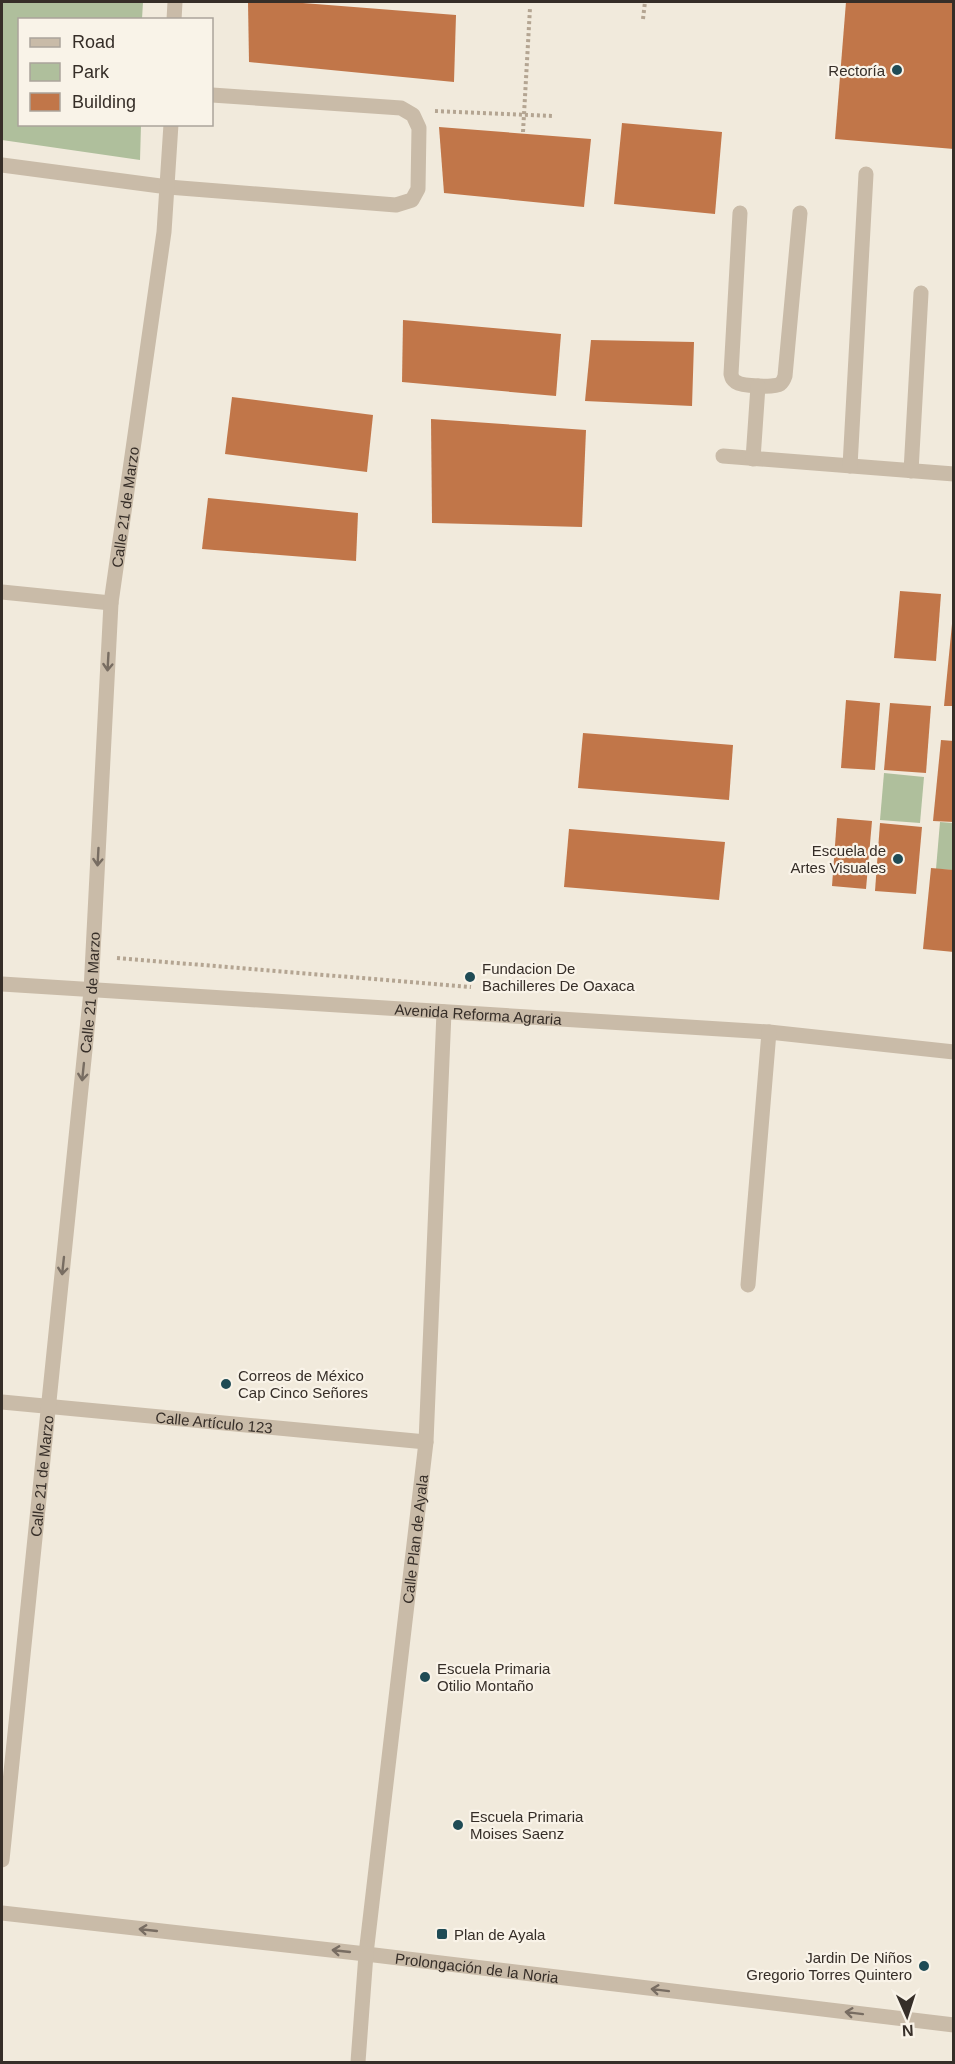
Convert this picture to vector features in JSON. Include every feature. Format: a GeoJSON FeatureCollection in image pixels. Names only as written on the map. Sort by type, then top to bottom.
{"type":"FeatureCollection","features":[{"type":"Feature","properties":{"kind":"street"},"geometry":{"type":"LineString","coordinates":[[174,18],[175,2]]}},
{"type":"Feature","properties":{"kind":"street"},"geometry":{"type":"LineString","coordinates":[[2,165],[168,187],[396,205],[412,200],[418,189],[419,128],[413,115],[401,108],[213,95]]}},
{"type":"Feature","properties":{"kind":"street","name":"Calle 21 de Marzo"},"geometry":{"type":"LineString","coordinates":[[2,1860],[91,991],[111,603],[164,232],[171,126]]}},
{"type":"Feature","properties":{"kind":"street"},"geometry":{"type":"LineString","coordinates":[[850,466],[866,174]]}},
{"type":"Feature","properties":{"kind":"street"},"geometry":{"type":"LineString","coordinates":[[740,213],[731,374],[733,380],[739,384],[758,386],[777,386],[785,376],[800,213]]}},
{"type":"Feature","properties":{"kind":"street"},"geometry":{"type":"LineString","coordinates":[[911,471],[921,293]]}},
{"type":"Feature","properties":{"kind":"street"},"geometry":{"type":"LineString","coordinates":[[753,459],[758,386]]}},
{"type":"Feature","properties":{"kind":"street"},"geometry":{"type":"LineString","coordinates":[[723,456],[954,474]]}},
{"type":"Feature","properties":{"kind":"street"},"geometry":{"type":"LineString","coordinates":[[2,592],[111,603]]}},
{"type":"Feature","properties":{"kind":"street","name":"Avenida Reforma Agraria"},"geometry":{"type":"LineString","coordinates":[[2,984],[769,1032],[954,1052]]}},
{"type":"Feature","properties":{"kind":"street","name":"Calle Plan de Ayala"},"geometry":{"type":"LineString","coordinates":[[358,2062],[366,1954],[426,1442],[444,1012]]}},
{"type":"Feature","properties":{"kind":"street"},"geometry":{"type":"LineString","coordinates":[[748,1285],[769,1032]]}},
{"type":"Feature","properties":{"kind":"street","name":"Calle Artículo 123"},"geometry":{"type":"LineString","coordinates":[[2,1402],[426,1442]]}},
{"type":"Feature","properties":{"kind":"street","name":"Prolongación de la Noria"},"geometry":{"type":"LineString","coordinates":[[2,1913],[366,1954],[954,2025]]}},
{"type":"Feature","properties":{"kind":"path"},"geometry":{"type":"LineString","coordinates":[[643,19],[645,2]]}},
{"type":"Feature","properties":{"kind":"path"},"geometry":{"type":"LineString","coordinates":[[523,132],[530,8]]}},
{"type":"Feature","properties":{"kind":"path"},"geometry":{"type":"LineString","coordinates":[[413,115],[441,110],[554,116]]}},
{"type":"Feature","properties":{"kind":"green space"},"geometry":{"type":"Polygon","coordinates":[[[2,2],[143,2],[142,18],[18,18],[18,126],[141,126],[140,160],[2,140],[2,2]]]}},
{"type":"Feature","properties":{"kind":"green space"},"geometry":{"type":"Polygon","coordinates":[[[884,773],[924,777],[920,823],[880,820],[884,773]]]}},
{"type":"Feature","properties":{"kind":"green space"},"geometry":{"type":"Polygon","coordinates":[[[940,822],[953,823],[953,870],[936,869],[940,822]]]}},
{"type":"Feature","properties":{"kind":"building"},"geometry":{"type":"Polygon","coordinates":[[[248,2],[290,2],[456,15],[454,82],[249,62],[248,2]]]}},
{"type":"Feature","properties":{"kind":"building","name":"Rectoría"},"geometry":{"type":"Polygon","coordinates":[[[846,2],[954,2],[954,149],[835,139],[846,2]]]}},
{"type":"Feature","properties":{"kind":"building"},"geometry":{"type":"Polygon","coordinates":[[[622,123],[722,132],[715,214],[614,204],[622,123]]]}},
{"type":"Feature","properties":{"kind":"building"},"geometry":{"type":"Polygon","coordinates":[[[439,127],[591,139],[584,207],[444,193],[439,127]]]}},
{"type":"Feature","properties":{"kind":"building"},"geometry":{"type":"Polygon","coordinates":[[[403,320],[561,334],[556,396],[402,382],[403,320]]]}},
{"type":"Feature","properties":{"kind":"building"},"geometry":{"type":"Polygon","coordinates":[[[591,340],[694,342],[692,406],[585,401],[591,340]]]}},
{"type":"Feature","properties":{"kind":"building"},"geometry":{"type":"Polygon","coordinates":[[[232,397],[373,415],[367,472],[225,454],[232,397]]]}},
{"type":"Feature","properties":{"kind":"building"},"geometry":{"type":"Polygon","coordinates":[[[431,419],[586,430],[582,527],[432,523],[431,419]]]}},
{"type":"Feature","properties":{"kind":"building"},"geometry":{"type":"Polygon","coordinates":[[[208,498],[358,513],[356,561],[202,549],[208,498]]]}},
{"type":"Feature","properties":{"kind":"building"},"geometry":{"type":"Polygon","coordinates":[[[900,591],[941,594],[936,661],[894,658],[900,591]]]}},
{"type":"Feature","properties":{"kind":"building"},"geometry":{"type":"Polygon","coordinates":[[[952,624],[954,624],[954,706],[944,706],[952,624]]]}},
{"type":"Feature","properties":{"kind":"building"},"geometry":{"type":"Polygon","coordinates":[[[846,700],[880,703],[875,770],[841,768],[846,700]]]}},
{"type":"Feature","properties":{"kind":"building"},"geometry":{"type":"Polygon","coordinates":[[[890,703],[931,706],[926,773],[884,770],[890,703]]]}},
{"type":"Feature","properties":{"kind":"building"},"geometry":{"type":"Polygon","coordinates":[[[583,733],[733,745],[729,800],[578,788],[583,733]]]}},
{"type":"Feature","properties":{"kind":"building"},"geometry":{"type":"Polygon","coordinates":[[[941,740],[954,741],[954,822],[933,821],[941,740]]]}},
{"type":"Feature","properties":{"kind":"building","name":"Escuela de Artes Visuales"},"geometry":{"type":"Polygon","coordinates":[[[837,818],[872,821],[866,889],[832,886],[837,818]]]}},
{"type":"Feature","properties":{"kind":"building","name":"Escuela de Artes Visuales"},"geometry":{"type":"Polygon","coordinates":[[[880,823],[922,827],[916,894],[875,891],[880,823]]]}},
{"type":"Feature","properties":{"kind":"building"},"geometry":{"type":"Polygon","coordinates":[[[569,829],[725,842],[719,900],[564,887],[569,829]]]}},
{"type":"Feature","properties":{"kind":"building","name":"Escuela de Artes Visuales"},"geometry":{"type":"Polygon","coordinates":[[[931,868],[954,870],[954,952],[923,949],[931,868]]]}},
{"type":"Feature","properties":{"kind":"place","name":"Rectoría"},"geometry":{"type":"Point","coordinates":[897,70]}},
{"type":"Feature","properties":{"kind":"place","name":"Escuela de Artes Visuales"},"geometry":{"type":"Point","coordinates":[898,859]}},
{"type":"Feature","properties":{"kind":"place","name":"Fundacion De Bachilleres De Oaxaca"},"geometry":{"type":"Point","coordinates":[470,977]}},
{"type":"Feature","properties":{"kind":"place","name":"Correos de México Cap Cinco Señores"},"geometry":{"type":"Point","coordinates":[226,1384]}},
{"type":"Feature","properties":{"kind":"place","name":"Escuela Primaria Otilio Montaño"},"geometry":{"type":"Point","coordinates":[425,1677]}},
{"type":"Feature","properties":{"kind":"place","name":"Escuela Primaria Moises Saenz"},"geometry":{"type":"Point","coordinates":[458,1825]}},
{"type":"Feature","properties":{"kind":"place","name":"Plan de Ayala"},"geometry":{"type":"Point","coordinates":[442,1934]}},
{"type":"Feature","properties":{"kind":"place","name":"Jardin De Niños Gregorio Torres Quintero"},"geometry":{"type":"Point","coordinates":[924,1966]}}]}
